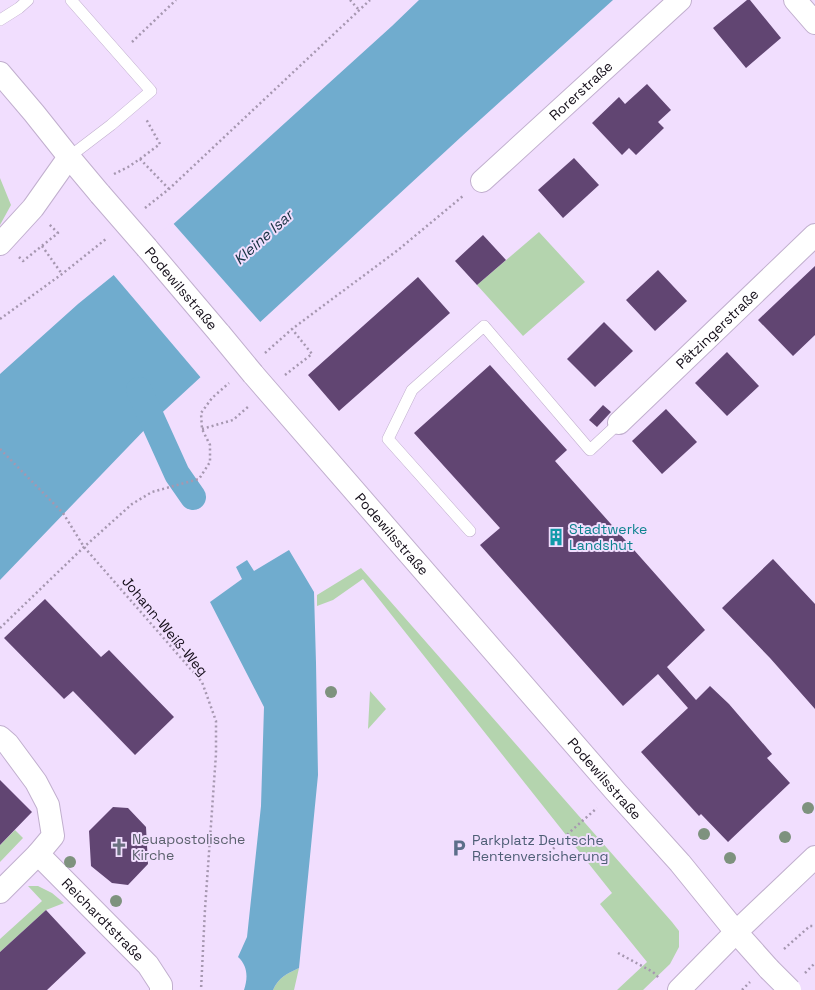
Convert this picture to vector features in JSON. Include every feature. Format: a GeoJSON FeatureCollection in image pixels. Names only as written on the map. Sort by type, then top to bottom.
{"type":"FeatureCollection","features":[{"type":"Feature","properties":{"kind":"street","name":"Rorerstraße"},"geometry":{"type":"LineString","coordinates":[[482,181],[680,0]]}},
{"type":"Feature","properties":{"kind":"street"},"geometry":{"type":"LineString","coordinates":[[795,0],[815,23]]}},
{"type":"Feature","properties":{"kind":"street","name":"Podewilsstraße"},"geometry":{"type":"LineString","coordinates":[[0,74],[253,374],[616,792],[680,863],[736,932],[790,990]]}},
{"type":"Feature","properties":{"kind":"street"},"geometry":{"type":"LineString","coordinates":[[0,244],[33,208],[69,157]]}},
{"type":"Feature","properties":{"kind":"street","name":"Pätzingerstraße"},"geometry":{"type":"LineString","coordinates":[[619,423],[815,235]]}},
{"type":"Feature","properties":{"kind":"street"},"geometry":{"type":"LineString","coordinates":[[0,737],[8,744],[36,782],[48,805],[53,836],[38,854],[0,892]]}},
{"type":"Feature","properties":{"kind":"street","name":"Reichardtstraße"},"geometry":{"type":"LineString","coordinates":[[38,854],[148,965],[161,985],[161,990]]}},
{"type":"Feature","properties":{"kind":"street"},"geometry":{"type":"LineString","coordinates":[[670,986],[736,932],[815,857]]}},
{"type":"Feature","properties":{"kind":"lane"},"geometry":{"type":"LineString","coordinates":[[0,20],[19,8],[28,0]]}},
{"type":"Feature","properties":{"kind":"lane"},"geometry":{"type":"LineString","coordinates":[[69,157],[112,125],[151,91],[71,0]]}},
{"type":"Feature","properties":{"kind":"lane"},"geometry":{"type":"LineString","coordinates":[[470,531],[388,439],[412,390],[484,326],[590,450],[619,423]]}},
{"type":"Feature","properties":{"kind":"path"},"geometry":{"type":"LineString","coordinates":[[119,55],[176,0]]}},
{"type":"Feature","properties":{"kind":"path"},"geometry":{"type":"LineString","coordinates":[[350,0],[359,10]]}},
{"type":"Feature","properties":{"kind":"path"},"geometry":{"type":"LineString","coordinates":[[139,212],[169,189],[370,0]]}},
{"type":"Feature","properties":{"kind":"path"},"geometry":{"type":"LineString","coordinates":[[128,167],[160,144],[137,103]]}},
{"type":"Feature","properties":{"kind":"path"},"geometry":{"type":"LineString","coordinates":[[140,159],[169,189]]}},
{"type":"Feature","properties":{"kind":"path"},"geometry":{"type":"LineString","coordinates":[[264,354],[292,329],[398,250],[482,181]]}},
{"type":"Feature","properties":{"kind":"path"},"geometry":{"type":"LineString","coordinates":[[23,262],[58,233]]}},
{"type":"Feature","properties":{"kind":"path"},"geometry":{"type":"LineString","coordinates":[[0,319],[62,274],[110,236]]}},
{"type":"Feature","properties":{"kind":"path"},"geometry":{"type":"LineString","coordinates":[[42,246],[62,274]]}},
{"type":"Feature","properties":{"kind":"path"},"geometry":{"type":"LineString","coordinates":[[292,329],[312,354],[292,369]]}},
{"type":"Feature","properties":{"kind":"path"},"geometry":{"type":"LineString","coordinates":[[0,628],[84,547],[132,504],[152,492],[198,479],[210,462],[210,445],[202,429],[201,413],[212,398],[229,383]]}},
{"type":"Feature","properties":{"kind":"path"},"geometry":{"type":"LineString","coordinates":[[202,429],[233,420],[241,413]]}},
{"type":"Feature","properties":{"kind":"path","name":"Johann-Weiß-Weg"},"geometry":{"type":"LineString","coordinates":[[0,449],[63,513],[84,547],[202,682],[216,721],[216,754],[201,990]]}},
{"type":"Feature","properties":{"kind":"path"},"geometry":{"type":"LineString","coordinates":[[546,856],[571,831],[616,792]]}},
{"type":"Feature","properties":{"kind":"path"},"geometry":{"type":"LineString","coordinates":[[768,967],[810,926],[815,926]]}},
{"type":"Feature","properties":{"kind":"path"},"geometry":{"type":"LineString","coordinates":[[618,953],[653,972],[670,986]]}},
{"type":"Feature","properties":{"kind":"green space"},"geometry":{"type":"Polygon","coordinates":[[[0,178],[11,205],[0,225],[0,178]]]}},
{"type":"Feature","properties":{"kind":"green space"},"geometry":{"type":"Polygon","coordinates":[[[539,232],[585,282],[523,336],[477,285],[539,232]]]}},
{"type":"Feature","properties":{"kind":"green space"},"geometry":{"type":"Polygon","coordinates":[[[361,568],[679,931],[679,947],[670,964],[643,990],[617,990],[647,962],[600,904],[612,893],[363,579],[333,600],[317,606],[317,595],[361,568]]]}},
{"type":"Feature","properties":{"kind":"green space"},"geometry":{"type":"Polygon","coordinates":[[[370,691],[386,709],[368,729],[370,691]]]}},
{"type":"Feature","properties":{"kind":"green space"},"geometry":{"type":"Polygon","coordinates":[[[15,830],[23,838],[0,862],[0,845],[15,830]]]}},
{"type":"Feature","properties":{"kind":"green space"},"geometry":{"type":"Polygon","coordinates":[[[28,886],[38,886],[52,893],[64,903],[46,910],[0,952],[0,939],[42,901],[28,886]]]}},
{"type":"Feature","properties":{"kind":"green space"},"geometry":{"type":"Polygon","coordinates":[[[299,968],[294,990],[273,990],[283,976],[299,968]]]}},
{"type":"Feature","properties":{"kind":"water","name":"Kleine Isar"},"geometry":{"type":"Polygon","coordinates":[[[419,0],[613,0],[461,137],[153,421],[0,580],[0,374],[78,304],[147,248],[419,0]]]}},
{"type":"Feature","properties":{"kind":"water"},"geometry":{"type":"Polygon","coordinates":[[[289,550],[314,592],[316,663],[318,775],[299,968],[283,976],[273,990],[244,990],[246,972],[244,964],[238,957],[247,937],[261,806],[264,707],[210,602],[242,579],[236,567],[247,560],[254,571],[289,550]]]}},
{"type":"Feature","properties":{"kind":"pier"},"geometry":{"type":"Polygon","coordinates":[[[172,222],[262,324],[202,379],[112,273],[172,222]]]}},
{"type":"Feature","properties":{"kind":"building"},"geometry":{"type":"Polygon","coordinates":[[[747,0],[750,0],[781,38],[746,68],[713,28],[747,0]]]}},
{"type":"Feature","properties":{"kind":"building"},"geometry":{"type":"Polygon","coordinates":[[[647,84],[671,110],[658,122],[664,128],[636,155],[629,148],[622,155],[592,123],[619,97],[625,104],[647,84]]]}},
{"type":"Feature","properties":{"kind":"building"},"geometry":{"type":"Polygon","coordinates":[[[574,158],[599,185],[563,218],[538,190],[574,158]]]}},
{"type":"Feature","properties":{"kind":"building"},"geometry":{"type":"Polygon","coordinates":[[[483,235],[506,260],[477,285],[455,261],[483,235]]]}},
{"type":"Feature","properties":{"kind":"building"},"geometry":{"type":"Polygon","coordinates":[[[815,266],[815,335],[793,356],[758,320],[815,266]]]}},
{"type":"Feature","properties":{"kind":"building"},"geometry":{"type":"Polygon","coordinates":[[[658,270],[687,301],[655,331],[626,300],[658,270]]]}},
{"type":"Feature","properties":{"kind":"building"},"geometry":{"type":"Polygon","coordinates":[[[418,277],[450,313],[339,411],[308,375],[418,277]]]}},
{"type":"Feature","properties":{"kind":"building"},"geometry":{"type":"Polygon","coordinates":[[[604,322],[633,351],[595,387],[567,359],[604,322]]]}},
{"type":"Feature","properties":{"kind":"building"},"geometry":{"type":"Polygon","coordinates":[[[727,352],[759,386],[727,416],[695,383],[727,352]]]}},
{"type":"Feature","properties":{"kind":"building","name":"Stadtwerke Landshut"},"geometry":{"type":"Polygon","coordinates":[[[490,365],[567,450],[555,461],[705,630],[667,667],[696,700],[710,686],[729,704],[772,754],[767,758],[790,783],[728,842],[701,814],[699,816],[641,752],[688,708],[658,674],[623,706],[480,545],[500,528],[414,433],[490,365]]]}},
{"type":"Feature","properties":{"kind":"building"},"geometry":{"type":"Polygon","coordinates":[[[603,405],[611,412],[597,427],[589,420],[603,405]]]}},
{"type":"Feature","properties":{"kind":"building"},"geometry":{"type":"Polygon","coordinates":[[[666,409],[697,442],[662,474],[632,441],[666,409]]]}},
{"type":"Feature","properties":{"kind":"building"},"geometry":{"type":"Polygon","coordinates":[[[773,559],[815,604],[815,709],[770,658],[722,608],[773,559]]]}},
{"type":"Feature","properties":{"kind":"building"},"geometry":{"type":"Polygon","coordinates":[[[45,599],[101,657],[109,650],[174,717],[135,755],[73,691],[64,699],[4,638],[45,599]]]}},
{"type":"Feature","properties":{"kind":"building"},"geometry":{"type":"Polygon","coordinates":[[[0,780],[32,812],[0,845],[0,780]]]}},
{"type":"Feature","properties":{"kind":"building","name":"Neuapostolische Kirche"},"geometry":{"type":"Polygon","coordinates":[[[113,807],[128,808],[146,827],[148,864],[128,885],[112,883],[91,866],[89,831],[113,807]]]}},
{"type":"Feature","properties":{"kind":"building"},"geometry":{"type":"Polygon","coordinates":[[[46,910],[86,953],[47,990],[0,990],[0,952],[46,910]]]}},
{"type":"Feature","properties":{"kind":"waterway"},"geometry":{"type":"LineString","coordinates":[[139,390],[177,474],[193,497]]}},
{"type":"Feature","properties":{"kind":"place","name":"Stadtwerke Landshut"},"geometry":{"type":"Point","coordinates":[556,537]}},
{"type":"Feature","properties":{"kind":"place","name":"Neuapostolische Kirche"},"geometry":{"type":"Point","coordinates":[119,847]}},
{"type":"Feature","properties":{"kind":"place","name":"Parkplatz Deutsche Rentenversicherung"},"geometry":{"type":"Point","coordinates":[459,848]}}]}
